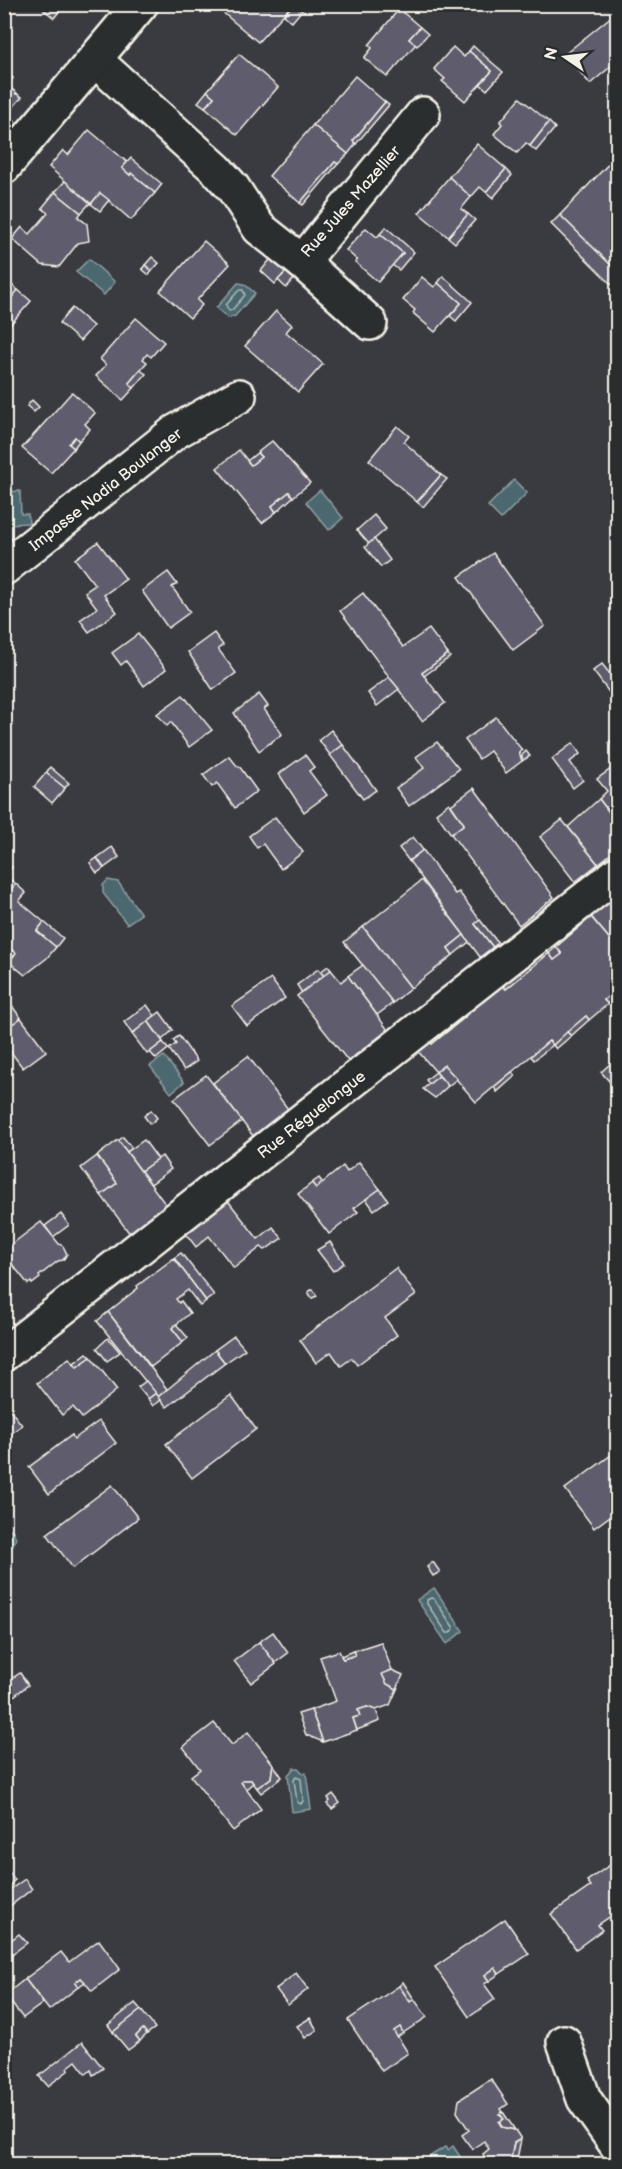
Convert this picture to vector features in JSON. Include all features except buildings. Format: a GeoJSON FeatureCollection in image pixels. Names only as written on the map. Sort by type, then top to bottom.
{"type":"FeatureCollection","features":[{"type":"Feature","properties":{"kind":"street"},"geometry":{"type":"LineString","coordinates":[[4,167],[141,4]]}},
{"type":"Feature","properties":{"kind":"street","name":"Rue Jules Mazellier"},"geometry":{"type":"LineString","coordinates":[[95,60],[216,169],[233,188],[259,228],[302,262],[423,114]]}},
{"type":"Feature","properties":{"kind":"street"},"geometry":{"type":"LineString","coordinates":[[302,262],[370,323]]}},
{"type":"Feature","properties":{"kind":"street","name":"Impasse Nadia Boulanger"},"geometry":{"type":"LineString","coordinates":[[4,568],[175,432],[239,396]]}},
{"type":"Feature","properties":{"kind":"street","name":"Rue Réguelongue"},"geometry":{"type":"LineString","coordinates":[[4,1354],[618,873]]}},
{"type":"Feature","properties":{"kind":"street"},"geometry":{"type":"LineString","coordinates":[[564,2042],[584,2099],[618,2147]]}},
{"type":"Feature","properties":{"kind":"water"},"geometry":{"type":"Polygon","coordinates":[[[89,259],[115,282],[104,295],[76,272],[89,259]]]}},
{"type":"Feature","properties":{"kind":"water"},"geometry":{"type":"Polygon","coordinates":[[[238,283],[244,284],[255,293],[235,316],[228,318],[216,308],[238,283]]]}},
{"type":"Feature","properties":{"kind":"water"},"geometry":{"type":"Polygon","coordinates":[[[514,480],[527,493],[501,519],[488,506],[514,480]]]}},
{"type":"Feature","properties":{"kind":"water"},"geometry":{"type":"Polygon","coordinates":[[[320,490],[343,518],[329,530],[306,502],[320,490]]]}},
{"type":"Feature","properties":{"kind":"water"},"geometry":{"type":"Polygon","coordinates":[[[20,491],[21,514],[28,514],[29,523],[5,524],[5,492],[20,491]]]}},
{"type":"Feature","properties":{"kind":"water"},"geometry":{"type":"Polygon","coordinates":[[[108,880],[118,882],[141,914],[127,924],[103,893],[103,885],[108,880]]]}},
{"type":"Feature","properties":{"kind":"water"},"geometry":{"type":"Polygon","coordinates":[[[164,1056],[184,1082],[171,1093],[150,1066],[164,1056]]]}},
{"type":"Feature","properties":{"kind":"water"},"geometry":{"type":"Polygon","coordinates":[[[5,1526],[13,1531],[16,1538],[12,1547],[5,1553],[5,1526]]]}},
{"type":"Feature","properties":{"kind":"water"},"geometry":{"type":"Polygon","coordinates":[[[434,1588],[463,1631],[447,1644],[417,1600],[434,1588]]]}},
{"type":"Feature","properties":{"kind":"water"},"geometry":{"type":"Polygon","coordinates":[[[294,1768],[306,1773],[311,1809],[292,1812],[288,1775],[294,1768]]]}},
{"type":"Feature","properties":{"kind":"water"},"geometry":{"type":"Polygon","coordinates":[[[453,2146],[461,2158],[455,2162],[457,2164],[435,2164],[429,2157],[445,2147],[448,2150],[453,2146]]]}}]}
